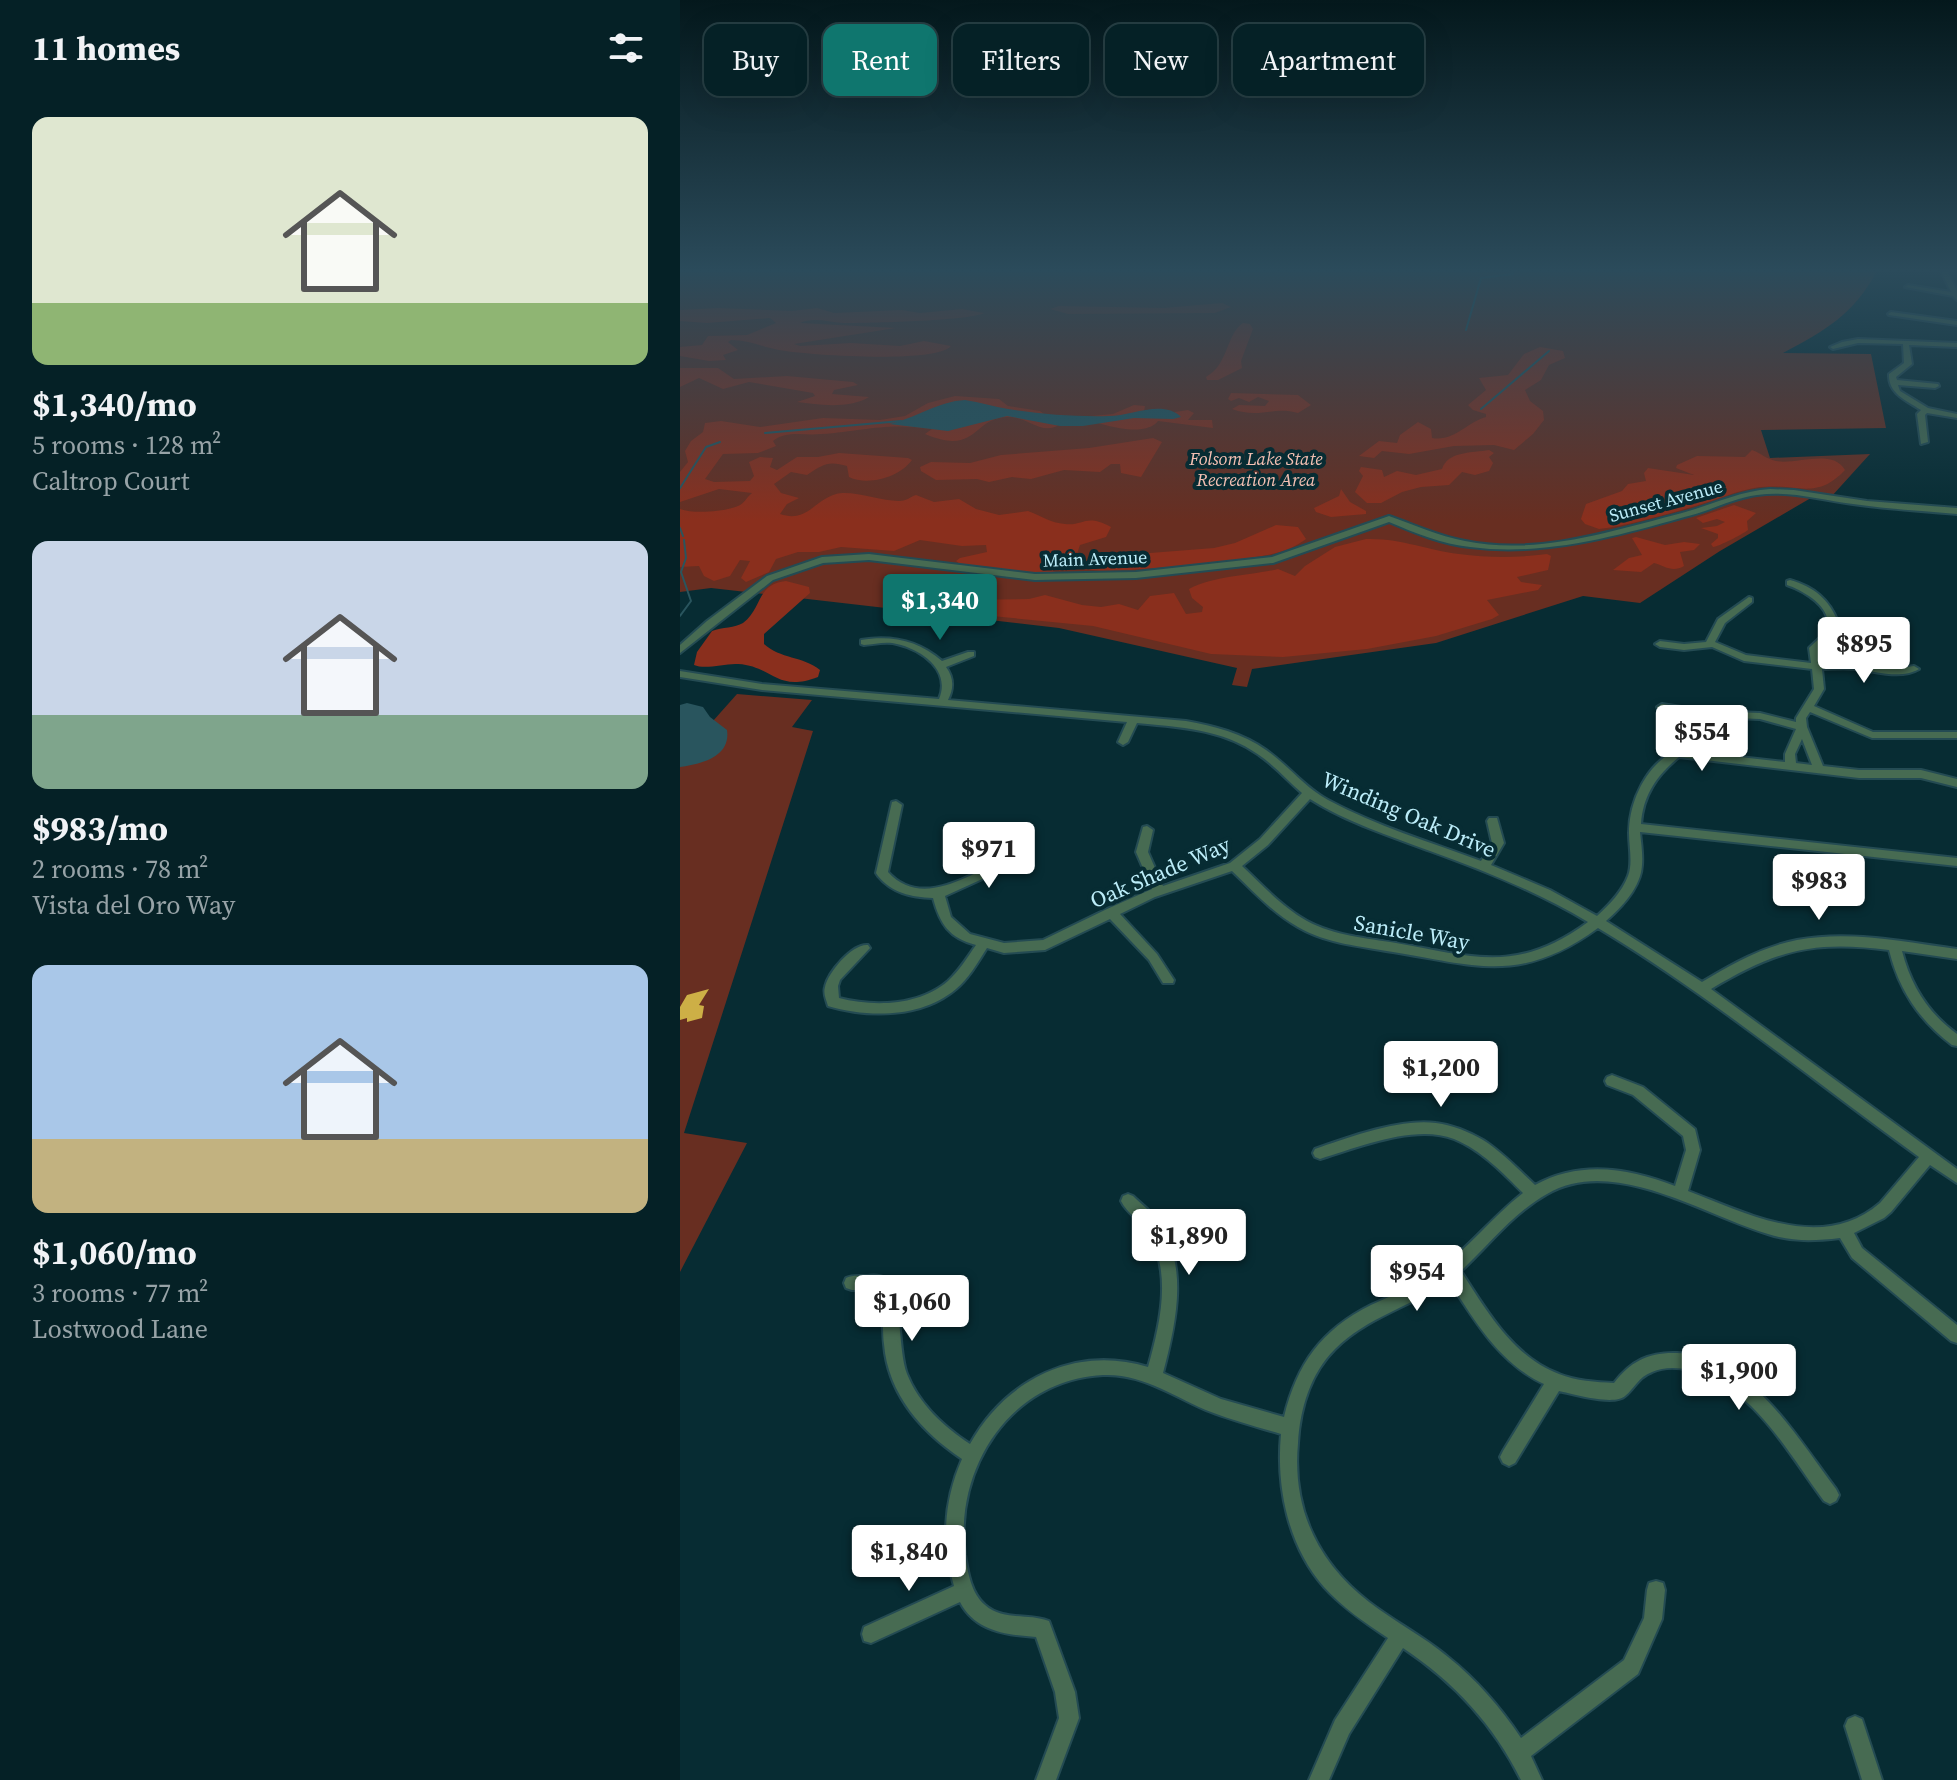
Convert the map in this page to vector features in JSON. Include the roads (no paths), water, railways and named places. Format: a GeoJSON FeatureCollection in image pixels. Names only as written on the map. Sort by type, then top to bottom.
{"type":"FeatureCollection","features":[{"type":"Feature","properties":{"kind":"street"},"geometry":{"type":"LineString","coordinates":[[1908,354],[1910,360],[1892,376],[1892,382],[1901,396],[1926,410],[1957,416]]}},
{"type":"Feature","properties":{"kind":"street"},"geometry":{"type":"LineString","coordinates":[[1892,382],[1935,386]]}},
{"type":"Feature","properties":{"kind":"street"},"geometry":{"type":"LineString","coordinates":[[1924,442],[1921,414],[1926,410]]}},
{"type":"Feature","properties":{"kind":"street","name":"Sunset Avenue"},"geometry":{"type":"LineString","coordinates":[[1389,519],[1450,543],[1506,550],[1563,544],[1691,513],[1743,495],[1767,492],[1804,493],[1856,502],[1957,511]]}},
{"type":"Feature","properties":{"kind":"street","name":"Main Avenue"},"geometry":{"type":"LineString","coordinates":[[680,650],[770,578],[822,560],[869,557],[1051,578],[1136,575],[1273,560],[1389,519]]}},
{"type":"Feature","properties":{"kind":"street"},"geometry":{"type":"LineString","coordinates":[[1790,583],[1804,587],[1822,600],[1833,622],[1830,633],[1814,648],[1819,689],[1801,718],[1819,769]]}},
{"type":"Feature","properties":{"kind":"street"},"geometry":{"type":"LineString","coordinates":[[1710,643],[1721,621],[1749,600]]}},
{"type":"Feature","properties":{"kind":"street"},"geometry":{"type":"LineString","coordinates":[[864,642],[902,642],[941,665],[949,683],[942,703]]}},
{"type":"Feature","properties":{"kind":"street"},"geometry":{"type":"LineString","coordinates":[[1660,644],[1684,647],[1710,643],[1744,658],[1894,672],[1914,669]]}},
{"type":"Feature","properties":{"kind":"street"},"geometry":{"type":"LineString","coordinates":[[941,665],[971,654]]}},
{"type":"Feature","properties":{"kind":"street","name":"Winding Oak Drive"},"geometry":{"type":"LineString","coordinates":[[680,674],[746,686],[1194,725],[1238,738],[1265,754],[1308,794],[1348,815],[1536,888],[1597,921],[1701,989],[1957,1177]]}},
{"type":"Feature","properties":{"kind":"street"},"geometry":{"type":"LineString","coordinates":[[1662,707],[1760,716],[1802,727]]}},
{"type":"Feature","properties":{"kind":"street"},"geometry":{"type":"LineString","coordinates":[[1808,707],[1872,735],[1957,735]]}},
{"type":"Feature","properties":{"kind":"street"},"geometry":{"type":"LineString","coordinates":[[1678,732],[1682,709]]}},
{"type":"Feature","properties":{"kind":"street"},"geometry":{"type":"LineString","coordinates":[[1123,742],[1133,720]]}},
{"type":"Feature","properties":{"kind":"street"},"geometry":{"type":"LineString","coordinates":[[1802,727],[1790,754],[1791,766],[1859,774],[1912,773],[1957,783]]}},
{"type":"Feature","properties":{"kind":"street","name":"Sanicle Way"},"geometry":{"type":"LineString","coordinates":[[1234,866],[1290,916],[1327,936],[1462,962],[1496,964],[1535,959],[1557,949],[1597,921],[1621,898],[1636,874],[1635,811],[1644,789],[1665,762],[1677,753],[1791,766]]}},
{"type":"Feature","properties":{"kind":"street","name":"Oak Shade Way"},"geometry":{"type":"LineString","coordinates":[[938,894],[948,924],[966,938],[1004,948],[1045,945],[1159,891],[1234,866],[1264,842],[1308,794]]}},
{"type":"Feature","properties":{"kind":"street"},"geometry":{"type":"LineString","coordinates":[[896,805],[882,873],[892,886],[916,894],[938,894],[1009,862],[1016,854]]}},
{"type":"Feature","properties":{"kind":"street"},"geometry":{"type":"LineString","coordinates":[[1483,868],[1498,843],[1493,821]]}},
{"type":"Feature","properties":{"kind":"street"},"geometry":{"type":"LineString","coordinates":[[1635,827],[1957,862]]}},
{"type":"Feature","properties":{"kind":"street"},"geometry":{"type":"LineString","coordinates":[[1147,830],[1142,852],[1159,891]]}},
{"type":"Feature","properties":{"kind":"street"},"geometry":{"type":"LineString","coordinates":[[1111,912],[1153,957],[1168,980]]}},
{"type":"Feature","properties":{"kind":"street"},"geometry":{"type":"LineString","coordinates":[[1701,989],[1747,960],[1781,947],[1824,940],[1957,954]]}},
{"type":"Feature","properties":{"kind":"street"},"geometry":{"type":"LineString","coordinates":[[864,948],[839,972],[831,987],[833,1002],[863,1008],[928,1000],[949,987],[983,944]]}},
{"type":"Feature","properties":{"kind":"street"},"geometry":{"type":"LineString","coordinates":[[1894,946],[1903,980],[1913,1000],[1957,1041]]}},
{"type":"Feature","properties":{"kind":"street"},"geometry":{"type":"LineString","coordinates":[[1612,1081],[1638,1091],[1690,1133],[1693,1150],[1680,1194]]}},
{"type":"Feature","properties":{"kind":"street"},"geometry":{"type":"LineString","coordinates":[[1320,1153],[1406,1128],[1440,1128],[1475,1141],[1500,1159],[1533,1193]]}},
{"type":"Feature","properties":{"kind":"street"},"geometry":{"type":"LineString","coordinates":[[1532,1780],[1519,1752],[1472,1691],[1442,1664],[1352,1603],[1333,1585],[1314,1559],[1296,1514],[1289,1484],[1288,1427],[1320,1352],[1368,1315],[1451,1270],[1533,1193],[1572,1177],[1598,1174],[1631,1177],[1775,1230],[1821,1234],[1845,1232],[1880,1212],[1928,1157]]}},
{"type":"Feature","properties":{"kind":"street"},"geometry":{"type":"LineString","coordinates":[[1128,1201],[1153,1225],[1161,1243],[1170,1283],[1167,1327],[1154,1375]]}},
{"type":"Feature","properties":{"kind":"street"},"geometry":{"type":"LineString","coordinates":[[1845,1232],[1857,1253],[1957,1335]]}},
{"type":"Feature","properties":{"kind":"street"},"geometry":{"type":"LineString","coordinates":[[1451,1270],[1504,1346],[1519,1361],[1554,1383],[1585,1391],[1618,1392],[1627,1375],[1640,1366],[1660,1359],[1682,1360],[1731,1379],[1755,1398],[1830,1495]]}},
{"type":"Feature","properties":{"kind":"street"},"geometry":{"type":"LineString","coordinates":[[852,1283],[878,1283],[890,1300],[892,1347],[905,1393],[944,1437],[970,1454]]}},
{"type":"Feature","properties":{"kind":"street"},"geometry":{"type":"LineString","coordinates":[[1046,1780],[1069,1718],[1065,1692],[1042,1628],[997,1623],[977,1611],[964,1591],[954,1551],[953,1523],[957,1494],[970,1454],[1020,1395],[1067,1373],[1103,1367],[1154,1375],[1243,1416],[1288,1427]]}},
{"type":"Feature","properties":{"kind":"street"},"geometry":{"type":"LineString","coordinates":[[1509,1457],[1554,1383]]}},
{"type":"Feature","properties":{"kind":"street"},"geometry":{"type":"LineString","coordinates":[[1519,1752],[1631,1667],[1653,1619],[1656,1590]]}},
{"type":"Feature","properties":{"kind":"street"},"geometry":{"type":"LineString","coordinates":[[871,1634],[964,1591]]}},
{"type":"Feature","properties":{"kind":"street"},"geometry":{"type":"LineString","coordinates":[[1319,1780],[1342,1727],[1401,1634]]}},
{"type":"Feature","properties":{"kind":"street"},"geometry":{"type":"LineString","coordinates":[[1855,1726],[1872,1780]]}},
{"type":"Feature","properties":{"kind":"water"},"geometry":{"type":"Polygon","coordinates":[[[965,400],[1058,415],[1109,416],[1165,409],[1181,417],[1134,418],[1083,426],[1060,426],[1007,416],[948,431],[889,424],[946,403],[965,400]]]}},
{"type":"Feature","properties":{"kind":"water"},"geometry":{"type":"Polygon","coordinates":[[[687,703],[703,707],[727,730],[727,739],[713,758],[680,767],[680,705],[687,703]]]}},
{"type":"Feature","properties":{"kind":"waterway"},"geometry":{"type":"LineString","coordinates":[[1481,409],[1545,354]]}},
{"type":"Feature","properties":{"kind":"waterway"},"geometry":{"type":"LineString","coordinates":[[765,433],[901,421]]}},
{"type":"Feature","properties":{"kind":"waterway"},"geometry":{"type":"LineString","coordinates":[[680,488],[706,447],[720,442]]}},
{"type":"Feature","properties":{"kind":"waterway"},"geometry":{"type":"LineString","coordinates":[[680,528],[683,536]]}},
{"type":"Feature","properties":{"kind":"waterway"},"geometry":{"type":"LineString","coordinates":[[680,616],[691,601],[681,572],[686,558],[684,540]]}},
{"type":"Feature","properties":{"kind":"park label","name":"Folsom Lake State Recreation Area"},"geometry":{"type":"Point","coordinates":[1256,469]}}]}
